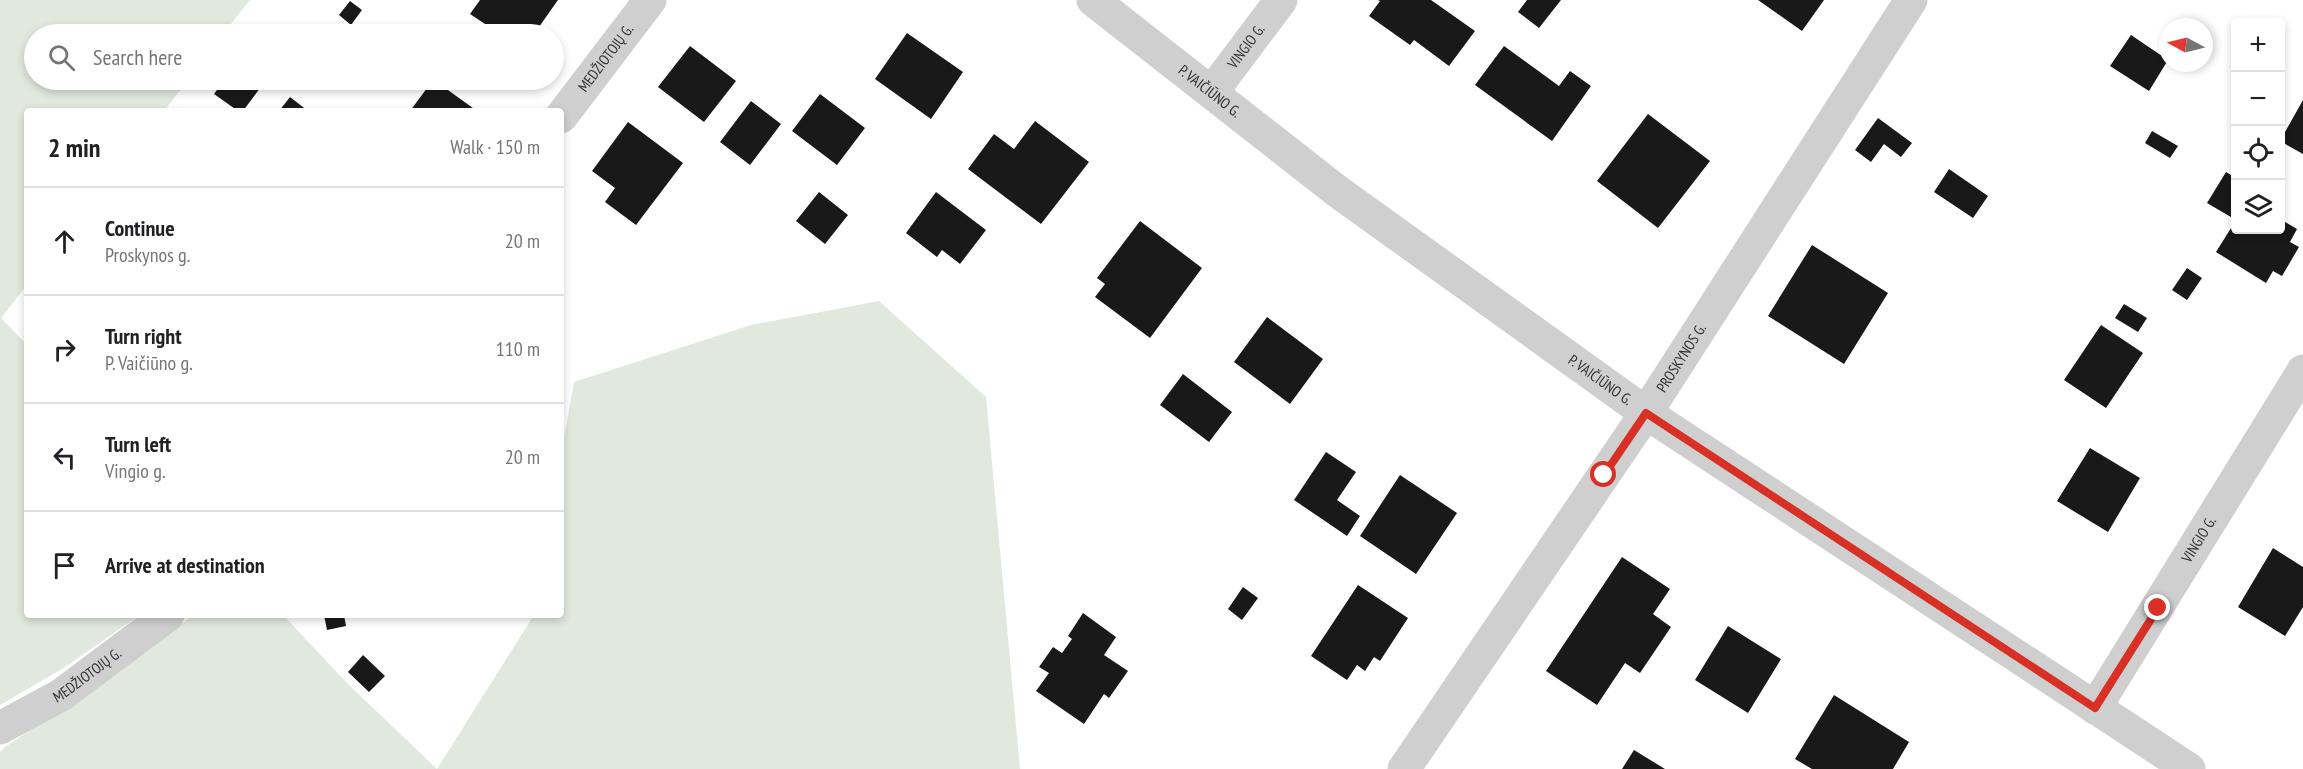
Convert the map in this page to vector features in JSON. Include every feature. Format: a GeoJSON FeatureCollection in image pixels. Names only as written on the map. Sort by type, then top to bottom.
{"type":"FeatureCollection","features":[{"type":"Feature","properties":{"kind":"street","name":"MEDŽIOTOJŲ G."},"geometry":{"type":"LineString","coordinates":[[564,113],[650,0]]}},
{"type":"Feature","properties":{"kind":"street","name":"P. VAIČIŪNO G."},"geometry":{"type":"LineString","coordinates":[[1093,0],[1337,191],[1646,413],[2189,769]]}},
{"type":"Feature","properties":{"kind":"street","name":"VINGIO G."},"geometry":{"type":"LineString","coordinates":[[1212,92],[1281,0]]}},
{"type":"Feature","properties":{"kind":"street","name":"PROSKYNOS G."},"geometry":{"type":"LineString","coordinates":[[1404,769],[1646,413],[1911,0]]}},
{"type":"Feature","properties":{"kind":"street","name":"VINGIO G."},"geometry":{"type":"LineString","coordinates":[[2095,708],[2303,371]]}},
{"type":"Feature","properties":{"kind":"street","name":"MEDŽIOTOJŲ G."},"geometry":{"type":"LineString","coordinates":[[0,728],[61,695],[164,618]]}},
{"type":"Feature","properties":{"kind":"shaded area"},"geometry":{"type":"Polygon","coordinates":[[[0,0],[250,0],[231,24],[24,24],[24,90],[180,90],[166,108],[24,108],[24,289],[1,318],[24,342],[24,618],[136,618],[62,669],[0,705],[0,0]]]}},
{"type":"Feature","properties":{"kind":"shaded area"},"geometry":{"type":"Polygon","coordinates":[[[879,301],[986,397],[1020,769],[437,769],[532,618],[564,618],[564,439],[574,382],[751,325],[879,301]]]}},
{"type":"Feature","properties":{"kind":"shaded area"},"geometry":{"type":"Polygon","coordinates":[[[189,618],[286,618],[347,683],[437,769],[0,769],[0,752],[5,747],[114,675],[189,618]]]}},
{"type":"Feature","properties":{"kind":"building"},"geometry":{"type":"Polygon","coordinates":[[[480,0],[558,0],[541,24],[485,24],[470,14],[480,0]]]}},
{"type":"Feature","properties":{"kind":"building"},"geometry":{"type":"Polygon","coordinates":[[[1378,0],[1431,0],[1475,31],[1449,66],[1414,40],[1410,45],[1369,16],[1380,1],[1378,0]]]}},
{"type":"Feature","properties":{"kind":"building"},"geometry":{"type":"Polygon","coordinates":[[[1527,0],[1561,0],[1539,28],[1518,12],[1527,0]]]}},
{"type":"Feature","properties":{"kind":"building"},"geometry":{"type":"Polygon","coordinates":[[[1758,0],[1824,0],[1802,31],[1758,0]]]}},
{"type":"Feature","properties":{"kind":"building"},"geometry":{"type":"Polygon","coordinates":[[[350,1],[362,10],[352,24],[339,15],[350,1]]]}},
{"type":"Feature","properties":{"kind":"building"},"geometry":{"type":"Polygon","coordinates":[[[907,33],[963,72],[931,119],[875,79],[907,33]]]}},
{"type":"Feature","properties":{"kind":"building"},"geometry":{"type":"Polygon","coordinates":[[[2131,35],[2159,54],[2161,72],[2149,91],[2110,66],[2131,35]]]}},
{"type":"Feature","properties":{"kind":"building"},"geometry":{"type":"Polygon","coordinates":[[[690,46],[736,81],[704,122],[658,87],[690,46]]]}},
{"type":"Feature","properties":{"kind":"building"},"geometry":{"type":"Polygon","coordinates":[[[1504,46],[1559,86],[1570,71],[1591,86],[1552,141],[1475,85],[1504,46]]]}},
{"type":"Feature","properties":{"kind":"building"},"geometry":{"type":"Polygon","coordinates":[[[217,90],[259,90],[245,108],[234,108],[214,94],[217,90]]]}},
{"type":"Feature","properties":{"kind":"building"},"geometry":{"type":"Polygon","coordinates":[[[426,90],[448,90],[473,108],[412,108],[426,90]]]}},
{"type":"Feature","properties":{"kind":"building"},"geometry":{"type":"Polygon","coordinates":[[[820,94],[865,128],[837,165],[792,131],[820,94]]]}},
{"type":"Feature","properties":{"kind":"building"},"geometry":{"type":"Polygon","coordinates":[[[290,97],[304,108],[281,108],[290,97]]]}},
{"type":"Feature","properties":{"kind":"building"},"geometry":{"type":"Polygon","coordinates":[[[2303,100],[2303,154],[2285,144],[2285,132],[2303,100]]]}},
{"type":"Feature","properties":{"kind":"building"},"geometry":{"type":"Polygon","coordinates":[[[751,101],[781,124],[750,165],[720,142],[751,101]]]}},
{"type":"Feature","properties":{"kind":"building"},"geometry":{"type":"Polygon","coordinates":[[[1648,114],[1710,161],[1658,228],[1597,181],[1648,114]]]}},
{"type":"Feature","properties":{"kind":"building"},"geometry":{"type":"Polygon","coordinates":[[[1878,118],[1912,143],[1901,157],[1884,144],[1871,162],[1855,150],[1878,118]]]}},
{"type":"Feature","properties":{"kind":"building"},"geometry":{"type":"Polygon","coordinates":[[[1035,121],[1089,162],[1041,224],[968,169],[994,134],[1014,149],[1035,121]]]}},
{"type":"Feature","properties":{"kind":"building"},"geometry":{"type":"Polygon","coordinates":[[[628,122],[683,163],[636,225],[605,202],[615,188],[592,171],[628,122]]]}},
{"type":"Feature","properties":{"kind":"building"},"geometry":{"type":"Polygon","coordinates":[[[2152,131],[2178,146],[2170,158],[2145,143],[2152,131]]]}},
{"type":"Feature","properties":{"kind":"building"},"geometry":{"type":"Polygon","coordinates":[[[1949,169],[1988,196],[1973,218],[1934,192],[1949,169]]]}},
{"type":"Feature","properties":{"kind":"building"},"geometry":{"type":"Polygon","coordinates":[[[2226,172],[2231,175],[2231,217],[2207,203],[2226,172]]]}},
{"type":"Feature","properties":{"kind":"building"},"geometry":{"type":"Polygon","coordinates":[[[819,192],[848,215],[825,244],[796,221],[819,192]]]}},
{"type":"Feature","properties":{"kind":"building"},"geometry":{"type":"Polygon","coordinates":[[[936,192],[986,230],[960,264],[942,250],[937,257],[906,233],[936,192]]]}},
{"type":"Feature","properties":{"kind":"building"},"geometry":{"type":"Polygon","coordinates":[[[1140,221],[1202,268],[1150,338],[1095,297],[1105,284],[1097,278],[1140,221]]]}},
{"type":"Feature","properties":{"kind":"building"},"geometry":{"type":"Polygon","coordinates":[[[2285,222],[2297,229],[2290,242],[2299,247],[2282,276],[2273,271],[2266,283],[2216,252],[2231,228],[2231,234],[2285,234],[2285,222]]]}},
{"type":"Feature","properties":{"kind":"building"},"geometry":{"type":"Polygon","coordinates":[[[1812,245],[1888,293],[1844,364],[1768,316],[1812,245]]]}},
{"type":"Feature","properties":{"kind":"building"},"geometry":{"type":"Polygon","coordinates":[[[2187,268],[2202,278],[2187,300],[2172,290],[2187,268]]]}},
{"type":"Feature","properties":{"kind":"building"},"geometry":{"type":"Polygon","coordinates":[[[2124,304],[2147,318],[2138,332],[2115,318],[2124,304]]]}},
{"type":"Feature","properties":{"kind":"building"},"geometry":{"type":"Polygon","coordinates":[[[1267,317],[1323,359],[1290,404],[1234,362],[1267,317]]]}},
{"type":"Feature","properties":{"kind":"building"},"geometry":{"type":"Polygon","coordinates":[[[2101,325],[2143,353],[2106,408],[2064,380],[2101,325]]]}},
{"type":"Feature","properties":{"kind":"building"},"geometry":{"type":"Polygon","coordinates":[[[1183,374],[1232,412],[1209,442],[1160,405],[1183,374]]]}},
{"type":"Feature","properties":{"kind":"building"},"geometry":{"type":"Polygon","coordinates":[[[2090,448],[2140,478],[2108,532],[2057,501],[2090,448]]]}},
{"type":"Feature","properties":{"kind":"building"},"geometry":{"type":"Polygon","coordinates":[[[1326,452],[1356,472],[1337,500],[1360,516],[1347,536],[1294,500],[1326,452]]]}},
{"type":"Feature","properties":{"kind":"building"},"geometry":{"type":"Polygon","coordinates":[[[1400,475],[1457,513],[1416,574],[1360,536],[1400,475]]]}},
{"type":"Feature","properties":{"kind":"building"},"geometry":{"type":"Polygon","coordinates":[[[2273,548],[2303,567],[2303,607],[2285,636],[2238,607],[2273,548]]]}},
{"type":"Feature","properties":{"kind":"building"},"geometry":{"type":"Polygon","coordinates":[[[1622,557],[1670,589],[1653,614],[1671,627],[1640,673],[1625,663],[1597,705],[1546,671],[1622,557]]]}},
{"type":"Feature","properties":{"kind":"building"},"geometry":{"type":"Polygon","coordinates":[[[1358,585],[1408,618],[1380,661],[1374,657],[1365,671],[1357,665],[1347,680],[1311,656],[1358,585]]]}},
{"type":"Feature","properties":{"kind":"building"},"geometry":{"type":"Polygon","coordinates":[[[1243,587],[1258,598],[1242,620],[1228,609],[1243,587]]]}},
{"type":"Feature","properties":{"kind":"building"},"geometry":{"type":"Polygon","coordinates":[[[1083,613],[1116,637],[1104,655],[1128,671],[1109,698],[1104,694],[1084,724],[1036,691],[1049,673],[1039,667],[1053,647],[1062,653],[1072,639],[1068,636],[1083,613]]]}},
{"type":"Feature","properties":{"kind":"building"},"geometry":{"type":"Polygon","coordinates":[[[325,618],[345,618],[346,626],[327,630],[325,618]]]}},
{"type":"Feature","properties":{"kind":"building"},"geometry":{"type":"Polygon","coordinates":[[[1728,626],[1781,659],[1748,713],[1695,680],[1728,626]]]}},
{"type":"Feature","properties":{"kind":"building"},"geometry":{"type":"Polygon","coordinates":[[[363,655],[385,676],[369,692],[348,672],[363,655]]]}},
{"type":"Feature","properties":{"kind":"building"},"geometry":{"type":"Polygon","coordinates":[[[1834,695],[1909,742],[1893,769],[1812,769],[1795,759],[1834,695]]]}},
{"type":"Feature","properties":{"kind":"building"},"geometry":{"type":"Polygon","coordinates":[[[1634,750],[1665,769],[1622,769],[1634,750]]]}},
{"type":"Feature","properties":{"kind":"route"},"geometry":{"type":"LineString","coordinates":[[1604,475],[1646,413],[2095,708],[2158,608]]}}]}
